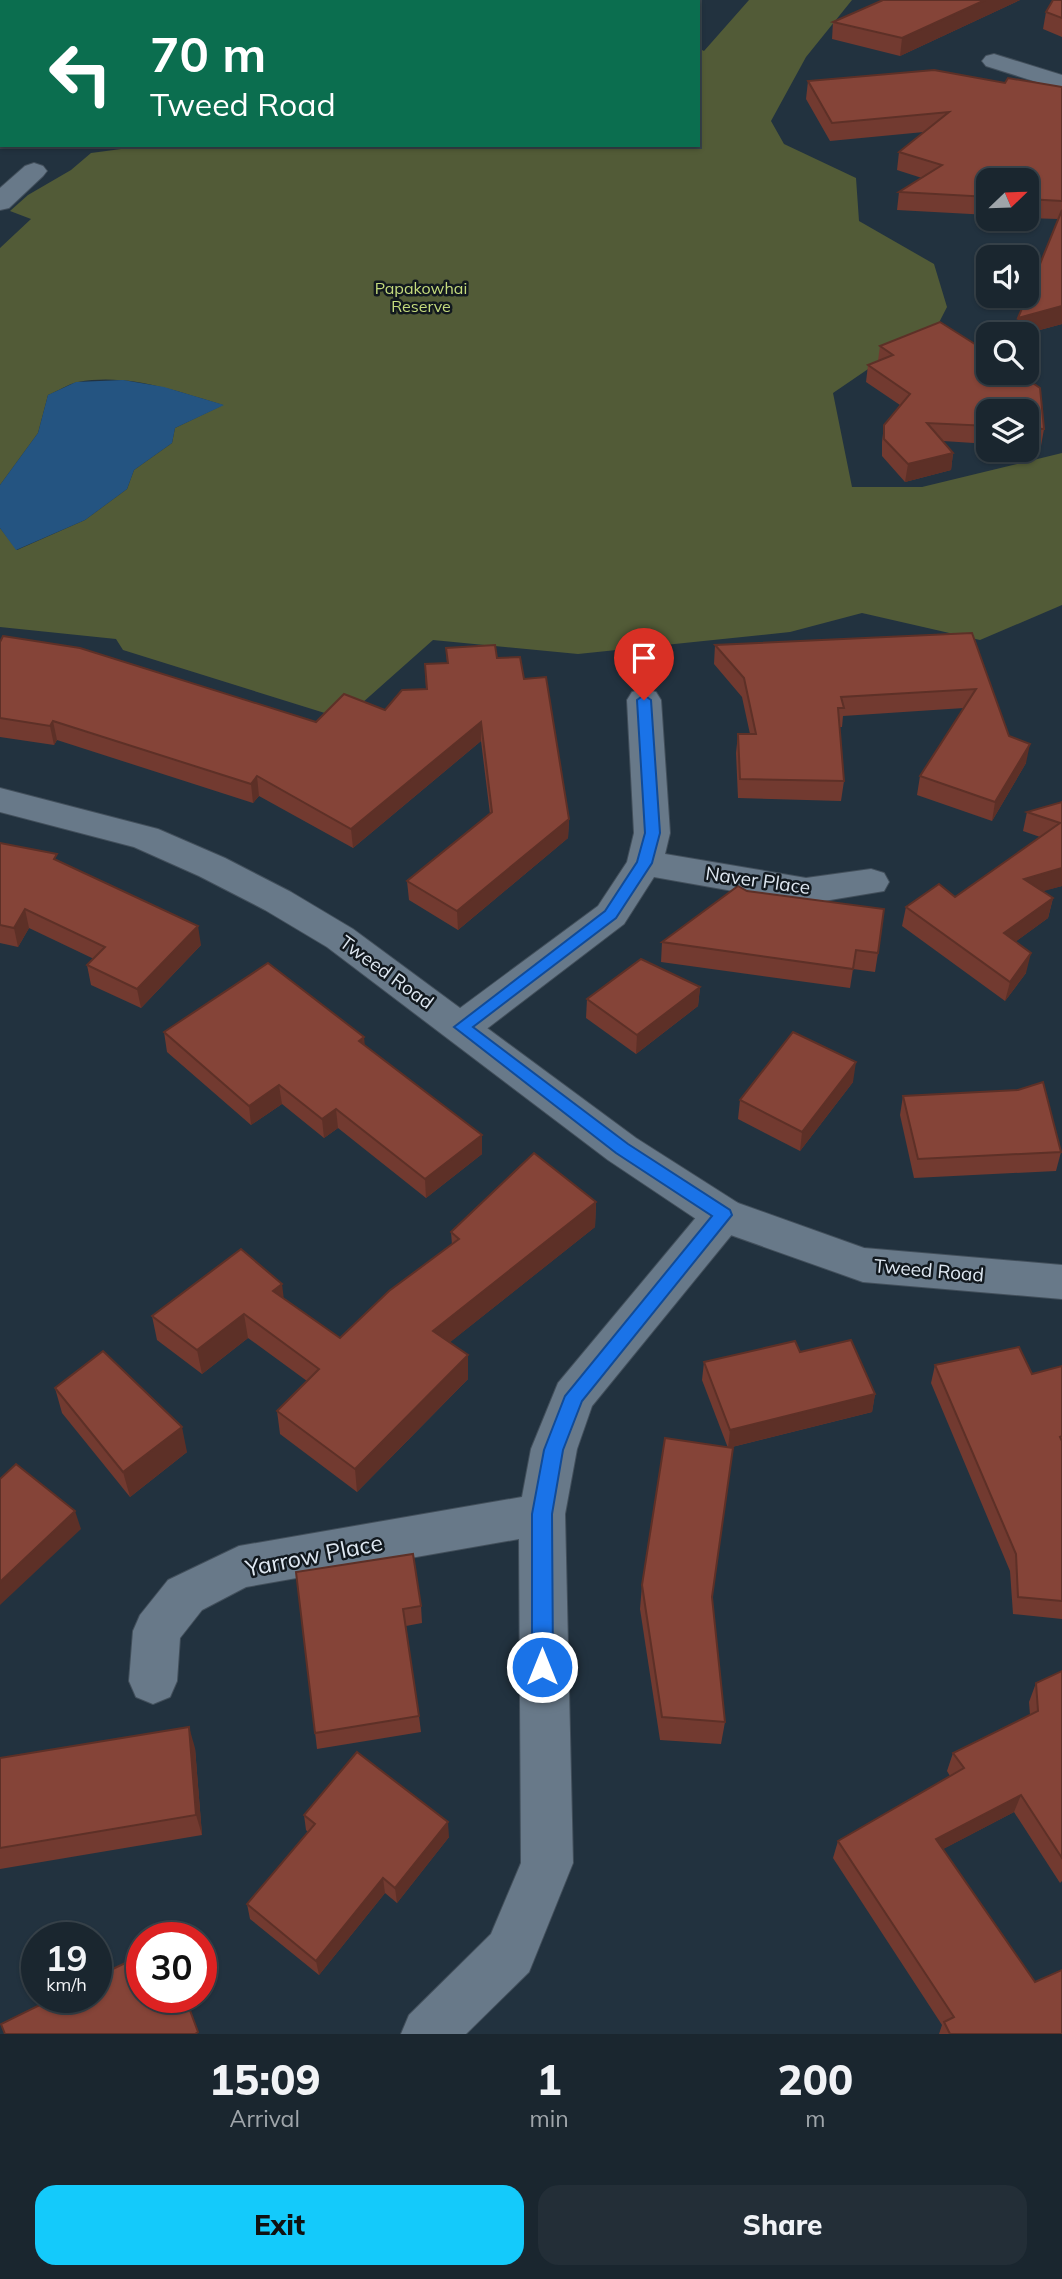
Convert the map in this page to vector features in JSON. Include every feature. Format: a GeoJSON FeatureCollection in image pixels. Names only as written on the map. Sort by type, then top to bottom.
{"type":"FeatureCollection","features":[{"type":"Feature","properties":{"kind":"street"},"geometry":{"type":"LineString","coordinates":[[994,61],[1062,83]]}},
{"type":"Feature","properties":{"kind":"street"},"geometry":{"type":"LineString","coordinates":[[0,202],[34,171]]}},
{"type":"Feature","properties":{"kind":"street"},"geometry":{"type":"LineString","coordinates":[[462,1027],[611,915],[645,863],[652,833],[644,700]]}},
{"type":"Feature","properties":{"kind":"street","name":"Tweed Road"},"geometry":{"type":"LineString","coordinates":[[0,800],[70,816],[145,838],[212,867],[278,901],[340,938],[622,1149],[723,1215],[863,1265],[1062,1282]]}},
{"type":"Feature","properties":{"kind":"street","name":"Naver Place"},"geometry":{"type":"LineString","coordinates":[[645,863],[806,891],[871,882]]}},
{"type":"Feature","properties":{"kind":"street"},"geometry":{"type":"LineString","coordinates":[[428,2034],[510,1953],[547,1863],[542,1514],[554,1450],[575,1396],[723,1215]]}},
{"type":"Feature","properties":{"kind":"street","name":"Yarrow Place"},"geometry":{"type":"LineString","coordinates":[[153,1681],[157,1632],[185,1595],[239,1567],[542,1514]]}},
{"type":"Feature","properties":{"kind":"green space","name":"Papakowhai Reserve"},"geometry":{"type":"Polygon","coordinates":[[[749,0],[852,0],[806,57],[771,121],[784,144],[856,178],[859,221],[934,264],[947,307],[928,344],[874,365],[833,393],[852,487],[922,487],[1025,462],[1039,462],[1039,459],[1062,453],[1062,605],[980,640],[862,613],[790,632],[578,654],[433,640],[344,719],[123,650],[116,639],[0,627],[0,528],[17,550],[85,520],[127,489],[134,470],[172,443],[175,428],[223,405],[170,389],[133,382],[97,380],[70,384],[48,395],[38,433],[0,485],[0,248],[31,219],[10,211],[28,195],[71,170],[91,153],[136,147],[700,147],[700,49],[704,51],[749,0]]]}},
{"type":"Feature","properties":{"kind":"water"},"geometry":{"type":"Polygon","coordinates":[[[123,380],[164,387],[224,405],[175,428],[172,443],[134,470],[127,489],[85,520],[16,550],[0,528],[0,485],[38,433],[48,395],[76,382],[123,380]]]}},
{"type":"Feature","properties":{"kind":"building"},"geometry":{"type":"Polygon","coordinates":[[[883,0],[985,0],[902,38],[833,22],[883,0]]]}},
{"type":"Feature","properties":{"kind":"building"},"geometry":{"type":"Polygon","coordinates":[[[1053,0],[1062,0],[1062,18],[1046,12],[1053,0]]]}},
{"type":"Feature","properties":{"kind":"building"},"geometry":{"type":"Polygon","coordinates":[[[934,70],[1005,83],[1008,78],[1062,87],[1062,201],[1040,200],[1040,168],[976,168],[976,196],[899,192],[942,165],[899,152],[949,112],[832,123],[808,81],[934,70]]]}},
{"type":"Feature","properties":{"kind":"building"},"geometry":{"type":"Polygon","coordinates":[[[1062,210],[1062,306],[1018,318],[1022,308],[1039,308],[1039,266],[1062,210]]]}},
{"type":"Feature","properties":{"kind":"building"},"geometry":{"type":"Polygon","coordinates":[[[940,322],[976,345],[976,385],[1036,385],[1040,388],[1044,429],[1039,429],[1039,399],[976,399],[976,425],[927,423],[953,453],[908,464],[884,439],[884,425],[910,394],[868,365],[893,355],[880,346],[940,322]]]}},
{"type":"Feature","properties":{"kind":"building"},"geometry":{"type":"Polygon","coordinates":[[[972,633],[1009,736],[1030,744],[995,802],[920,776],[976,689],[841,697],[844,708],[838,708],[844,781],[740,779],[738,734],[756,734],[744,678],[715,645],[972,633]]]}},
{"type":"Feature","properties":{"kind":"building"},"geometry":{"type":"Polygon","coordinates":[[[3,636],[80,648],[316,722],[344,694],[385,710],[402,690],[427,689],[425,664],[448,663],[446,648],[495,645],[497,658],[520,657],[524,679],[546,677],[569,819],[457,911],[407,881],[492,812],[481,722],[351,829],[257,776],[251,784],[53,721],[50,726],[0,718],[0,642],[3,636]]]}},
{"type":"Feature","properties":{"kind":"building"},"geometry":{"type":"Polygon","coordinates":[[[1062,802],[1062,868],[1024,879],[1053,898],[1004,933],[1031,953],[1010,982],[906,907],[939,884],[955,897],[1060,823],[1027,812],[1062,802]]]}},
{"type":"Feature","properties":{"kind":"building"},"geometry":{"type":"Polygon","coordinates":[[[0,843],[57,854],[54,859],[198,926],[137,989],[87,965],[105,947],[25,909],[14,928],[0,925],[0,843]]]}},
{"type":"Feature","properties":{"kind":"building"},"geometry":{"type":"Polygon","coordinates":[[[738,886],[747,891],[884,909],[878,953],[856,950],[853,969],[662,942],[738,886]]]}},
{"type":"Feature","properties":{"kind":"building"},"geometry":{"type":"Polygon","coordinates":[[[641,959],[700,987],[637,1035],[587,999],[641,959]]]}},
{"type":"Feature","properties":{"kind":"building"},"geometry":{"type":"Polygon","coordinates":[[[268,963],[364,1037],[359,1041],[482,1135],[425,1179],[336,1109],[322,1119],[279,1085],[249,1106],[164,1032],[268,963]]]}},
{"type":"Feature","properties":{"kind":"building"},"geometry":{"type":"Polygon","coordinates":[[[793,1032],[856,1062],[802,1132],[740,1100],[793,1032]]]}},
{"type":"Feature","properties":{"kind":"building"},"geometry":{"type":"Polygon","coordinates":[[[1043,1082],[1061,1152],[918,1159],[903,1096],[1018,1090],[1043,1082]]]}},
{"type":"Feature","properties":{"kind":"building"},"geometry":{"type":"Polygon","coordinates":[[[534,1153],[596,1202],[433,1331],[468,1355],[355,1469],[277,1411],[319,1369],[244,1314],[197,1350],[152,1316],[241,1249],[282,1284],[273,1291],[340,1338],[389,1291],[459,1239],[451,1232],[534,1153]]]}},
{"type":"Feature","properties":{"kind":"building"},"geometry":{"type":"Polygon","coordinates":[[[851,1340],[875,1394],[730,1430],[704,1362],[795,1341],[800,1352],[851,1340]]]}},
{"type":"Feature","properties":{"kind":"building"},"geometry":{"type":"Polygon","coordinates":[[[1019,1347],[1032,1374],[1062,1366],[1062,1601],[1018,1597],[1016,1554],[935,1365],[1019,1347]]]}},
{"type":"Feature","properties":{"kind":"building"},"geometry":{"type":"Polygon","coordinates":[[[103,1351],[182,1427],[123,1472],[55,1388],[103,1351]]]}},
{"type":"Feature","properties":{"kind":"building"},"geometry":{"type":"Polygon","coordinates":[[[665,1438],[733,1448],[712,1597],[725,1722],[662,1717],[642,1585],[665,1438]]]}},
{"type":"Feature","properties":{"kind":"building"},"geometry":{"type":"Polygon","coordinates":[[[16,1464],[75,1511],[0,1582],[0,1479],[16,1464]]]}},
{"type":"Feature","properties":{"kind":"building"},"geometry":{"type":"Polygon","coordinates":[[[413,1554],[421,1606],[403,1609],[419,1716],[315,1733],[296,1572],[413,1554]]]}},
{"type":"Feature","properties":{"kind":"building"},"geometry":{"type":"Polygon","coordinates":[[[1062,1671],[1062,1858],[1021,1795],[936,1839],[1035,1982],[1062,1970],[1062,2034],[950,2034],[944,2022],[954,2017],[838,1841],[964,1768],[953,1753],[1038,1711],[1036,1683],[1062,1671]]]}},
{"type":"Feature","properties":{"kind":"building"},"geometry":{"type":"Polygon","coordinates":[[[189,1727],[196,1815],[0,1848],[0,1758],[189,1727]]]}},
{"type":"Feature","properties":{"kind":"building"},"geometry":{"type":"Polygon","coordinates":[[[357,1752],[448,1822],[395,1888],[383,1878],[316,1961],[247,1904],[315,1824],[304,1815],[357,1752]]]}},
{"type":"Feature","properties":{"kind":"building"},"geometry":{"type":"Polygon","coordinates":[[[126,1963],[126,2013],[191,2013],[198,2032],[5,2034],[1,2024],[23,2013],[112,2013],[112,1969],[126,1963]]]}},
{"type":"Feature","properties":{"kind":"route"},"geometry":{"type":"LineString","coordinates":[[542,1667],[542,1514],[554,1450],[575,1396],[723,1215],[622,1149],[462,1027],[611,915],[645,863],[652,833],[644,700]]}}]}
